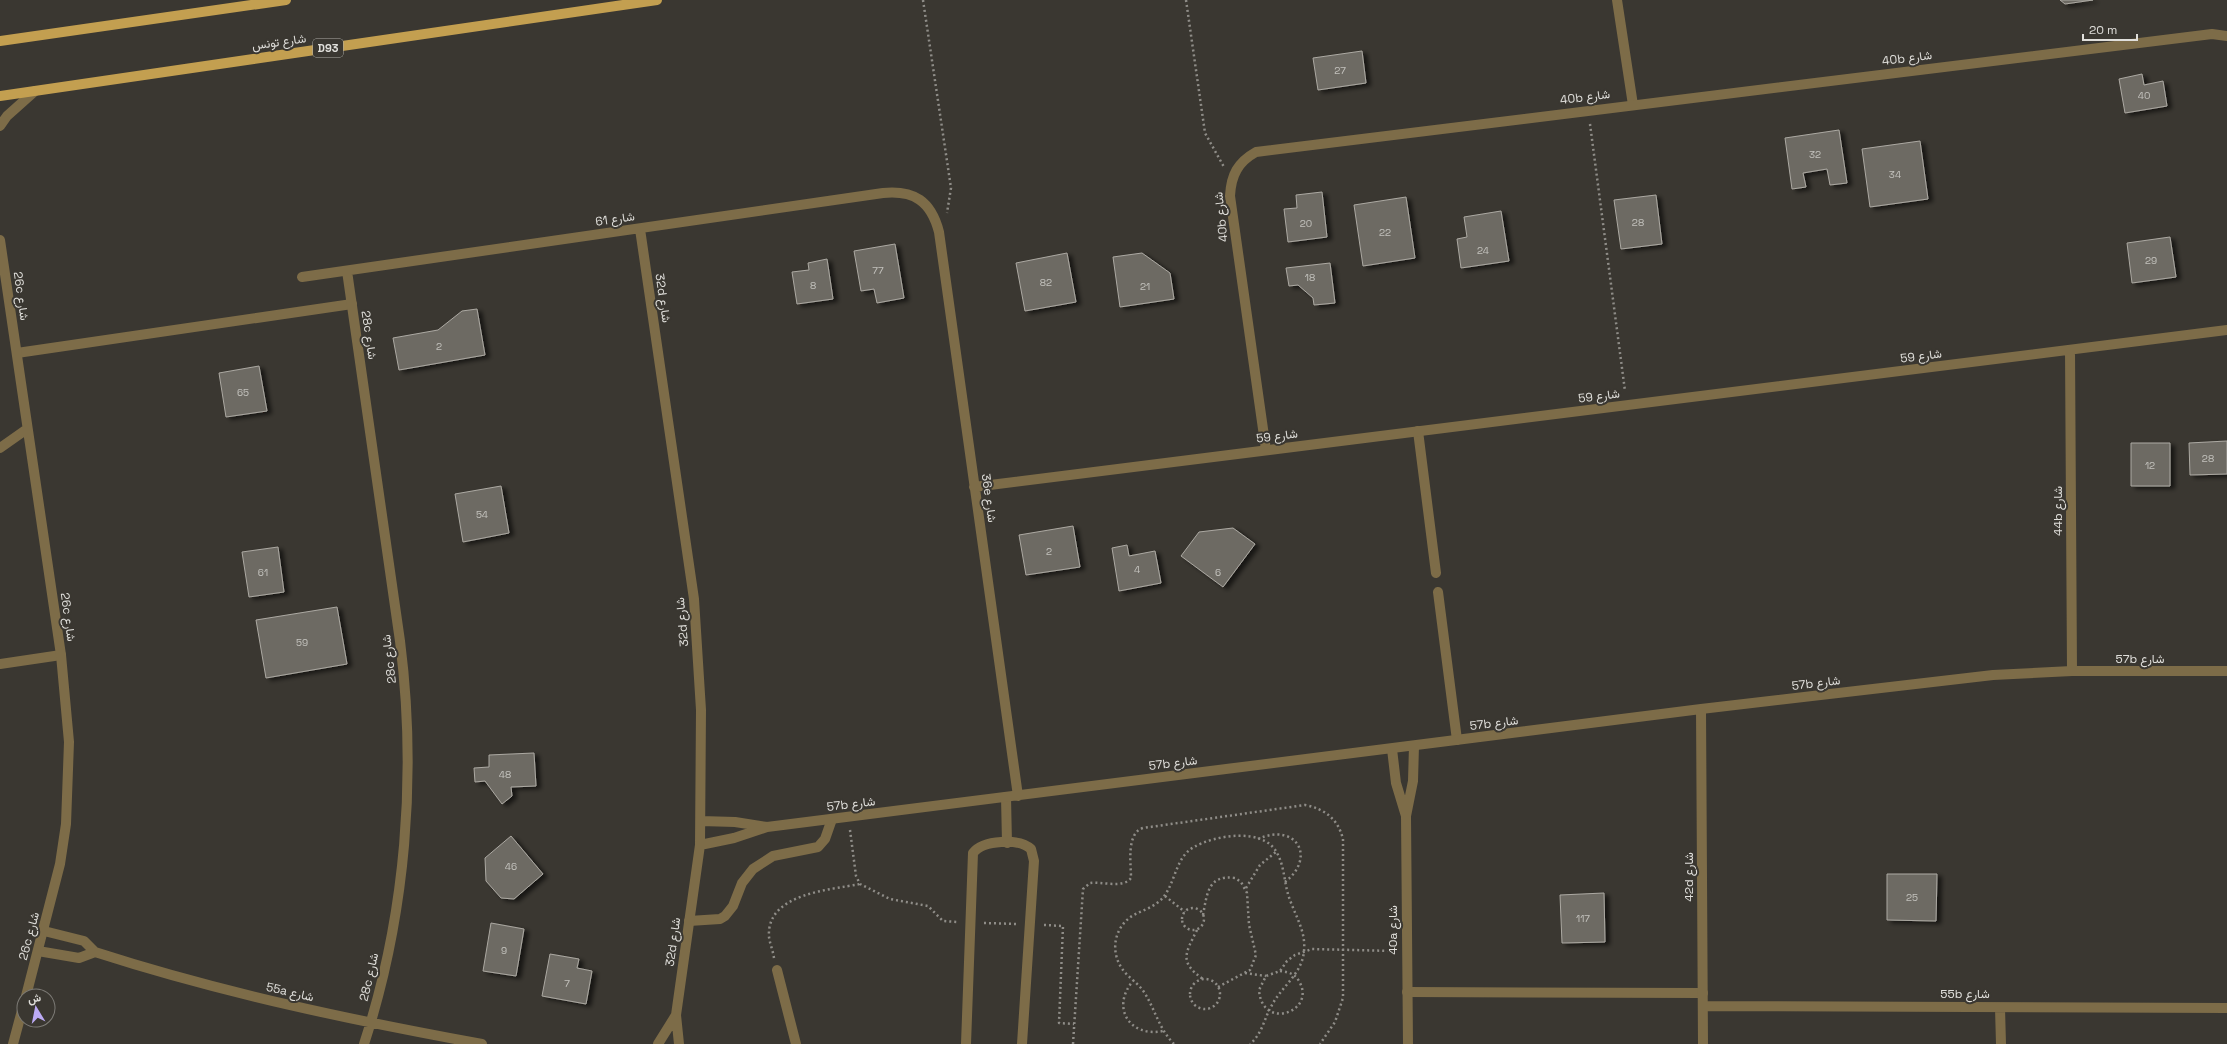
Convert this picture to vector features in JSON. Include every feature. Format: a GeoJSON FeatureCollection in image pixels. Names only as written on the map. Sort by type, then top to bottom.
{"type":"FeatureCollection","features":[{"type":"Feature","properties":{"kind":"main road"},"geometry":{"type":"LineString","coordinates":[[0,41],[286,0]]}},
{"type":"Feature","properties":{"kind":"main road","name":"شارع تونس"},"geometry":{"type":"LineString","coordinates":[[0,96],[657,0]]}},
{"type":"Feature","properties":{"kind":"street"},"geometry":{"type":"LineString","coordinates":[[1617,0],[1634,104]]}},
{"type":"Feature","properties":{"kind":"street","name":"40b شارع"},"geometry":{"type":"LineString","coordinates":[[1266,450],[1230,196],[1232,178],[1241,162],[1256,152],[1634,104],[2204,35],[2227,36]]}},
{"type":"Feature","properties":{"kind":"street"},"geometry":{"type":"LineString","coordinates":[[0,126],[7,116],[35,90]]}},
{"type":"Feature","properties":{"kind":"street","name":"شارع 61"},"geometry":{"type":"LineString","coordinates":[[302,277],[893,192],[912,196],[929,206]]}},
{"type":"Feature","properties":{"kind":"street","name":"36e شارع"},"geometry":{"type":"LineString","coordinates":[[929,206],[938,232],[1018,796]]}},
{"type":"Feature","properties":{"kind":"street","name":"32d شارع"},"geometry":{"type":"LineString","coordinates":[[640,229],[694,599],[701,710],[700,845],[676,1015],[679,1044]]}},
{"type":"Feature","properties":{"kind":"street","name":"26c شارع"},"geometry":{"type":"LineString","coordinates":[[0,240],[67,701],[69,783],[60,864],[28,988]]}},
{"type":"Feature","properties":{"kind":"street","name":"28c شارع"},"geometry":{"type":"LineString","coordinates":[[347,271],[400,641],[404,673],[408,738],[406,818],[401,869],[388,955],[371,1024],[364,1044]]}},
{"type":"Feature","properties":{"kind":"street"},"geometry":{"type":"LineString","coordinates":[[16,353],[352,304]]}},
{"type":"Feature","properties":{"kind":"street","name":"شارع 59"},"geometry":{"type":"LineString","coordinates":[[974,487],[2227,330]]}},
{"type":"Feature","properties":{"kind":"street","name":"44b شارع"},"geometry":{"type":"LineString","coordinates":[[2070,350],[2072,671]]}},
{"type":"Feature","properties":{"kind":"street"},"geometry":{"type":"LineString","coordinates":[[0,448],[28,430]]}},
{"type":"Feature","properties":{"kind":"street"},"geometry":{"type":"LineString","coordinates":[[1418,431],[1436,573]]}},
{"type":"Feature","properties":{"kind":"street"},"geometry":{"type":"LineString","coordinates":[[1438,592],[1457,740]]}},
{"type":"Feature","properties":{"kind":"street"},"geometry":{"type":"LineString","coordinates":[[0,664],[61,655]]}},
{"type":"Feature","properties":{"kind":"street","name":"57b شارع"},"geometry":{"type":"LineString","coordinates":[[700,845],[734,838],[766,827],[1006,798],[1457,740],[1993,675],[2072,671],[2227,672]]}},
{"type":"Feature","properties":{"kind":"street","name":"42d شارع"},"geometry":{"type":"LineString","coordinates":[[1701,710],[1703,1044]]}},
{"type":"Feature","properties":{"kind":"street","name":"40a شارع"},"geometry":{"type":"LineString","coordinates":[[1408,1044],[1406,816],[1413,781],[1414,746]]}},
{"type":"Feature","properties":{"kind":"street","name":"40a شارع"},"geometry":{"type":"LineString","coordinates":[[1392,749],[1396,783],[1406,816]]}},
{"type":"Feature","properties":{"kind":"street"},"geometry":{"type":"LineString","coordinates":[[1006,798],[1007,843]]}},
{"type":"Feature","properties":{"kind":"street"},"geometry":{"type":"LineString","coordinates":[[689,921],[720,919],[725,916],[733,906],[742,883],[753,869],[773,856],[818,847],[825,839],[832,819]]}},
{"type":"Feature","properties":{"kind":"street","name":"57b شارع"},"geometry":{"type":"LineString","coordinates":[[701,821],[735,822],[766,827]]}},
{"type":"Feature","properties":{"kind":"street"},"geometry":{"type":"LineString","coordinates":[[966,1044],[971,860],[977,848],[983,844],[1021,842],[1026,844],[1031,849],[1034,861],[1022,1044]]}},
{"type":"Feature","properties":{"kind":"street","name":"55a شارع"},"geometry":{"type":"LineString","coordinates":[[44,931],[84,941],[95,952],[202,984],[371,1024],[482,1044]]}},
{"type":"Feature","properties":{"kind":"street"},"geometry":{"type":"LineString","coordinates":[[38,951],[79,958],[95,952]]}},
{"type":"Feature","properties":{"kind":"street"},"geometry":{"type":"LineString","coordinates":[[777,970],[796,1044]]}},
{"type":"Feature","properties":{"kind":"street"},"geometry":{"type":"LineString","coordinates":[[1407,992],[1703,994]]}},
{"type":"Feature","properties":{"kind":"street","name":"55b شارع"},"geometry":{"type":"LineString","coordinates":[[1703,1006],[2227,1008]]}},
{"type":"Feature","properties":{"kind":"street"},"geometry":{"type":"LineString","coordinates":[[2000,1008],[2001,1044]]}},
{"type":"Feature","properties":{"kind":"street","name":"32d شارع"},"geometry":{"type":"LineString","coordinates":[[658,1044],[676,1015]]}},
{"type":"Feature","properties":{"kind":"street"},"geometry":{"type":"LineString","coordinates":[[13,1044],[17,1028]]}},
{"type":"Feature","properties":{"kind":"path"},"geometry":{"type":"LineString","coordinates":[[923,0],[951,188],[948,210],[938,232]]}},
{"type":"Feature","properties":{"kind":"path"},"geometry":{"type":"LineString","coordinates":[[1186,0],[1205,133],[1221,164],[1232,178]]}},
{"type":"Feature","properties":{"kind":"path"},"geometry":{"type":"LineString","coordinates":[[1588,110],[1627,406]]}},
{"type":"Feature","properties":{"kind":"path"},"geometry":{"type":"LineString","coordinates":[[1073,1044],[1083,889],[1090,883],[1122,884],[1129,881],[1131,878],[1133,837],[1140,829],[1305,805],[1326,812],[1334,819],[1340,828],[1343,839],[1343,998],[1334,1022],[1320,1044]]}},
{"type":"Feature","properties":{"kind":"path"},"geometry":{"type":"LineString","coordinates":[[1258,839],[1272,834],[1286,835],[1300,847],[1301,854],[1298,867],[1284,882]]}},
{"type":"Feature","properties":{"kind":"path"},"geometry":{"type":"LineString","coordinates":[[1174,1044],[1163,1030],[1147,998],[1134,980],[1117,962],[1114,950],[1115,938],[1120,927],[1129,918],[1153,906],[1165,896],[1180,863],[1193,847],[1224,836],[1236,835],[1258,839],[1268,844],[1277,852],[1281,862],[1284,882],[1301,924],[1304,951],[1295,976],[1278,995],[1259,1034],[1250,1044]]}},
{"type":"Feature","properties":{"kind":"path"},"geometry":{"type":"LineString","coordinates":[[1246,888],[1260,865],[1277,852]]}},
{"type":"Feature","properties":{"kind":"path"},"geometry":{"type":"LineString","coordinates":[[1203,979],[1193,985],[1191,990],[1192,1001],[1196,1006],[1207,1008],[1217,1003],[1220,992],[1214,982],[1203,979],[1191,970],[1186,960],[1187,948],[1204,920],[1203,915],[1209,888],[1220,878],[1235,878],[1246,888],[1249,925],[1256,955],[1253,966],[1245,973],[1218,987]]}},
{"type":"Feature","properties":{"kind":"path"},"geometry":{"type":"LineString","coordinates":[[777,970],[769,937],[772,922],[781,908],[796,898],[860,884]]}},
{"type":"Feature","properties":{"kind":"path"},"geometry":{"type":"LineString","coordinates":[[1165,896],[1185,912]]}},
{"type":"Feature","properties":{"kind":"path"},"geometry":{"type":"LineString","coordinates":[[1198,929],[1192,930],[1183,924],[1182,918],[1185,912],[1194,909],[1203,915]]}},
{"type":"Feature","properties":{"kind":"path"},"geometry":{"type":"LineString","coordinates":[[1280,970],[1295,976],[1302,988],[1300,1002],[1296,1008],[1283,1014],[1269,1011],[1263,1005],[1260,998],[1261,983],[1266,976],[1280,970],[1287,961],[1304,951],[1407,951]]}},
{"type":"Feature","properties":{"kind":"path"},"geometry":{"type":"LineString","coordinates":[[1245,973],[1266,976]]}},
{"type":"Feature","properties":{"kind":"path"},"geometry":{"type":"LineString","coordinates":[[1134,980],[1124,996],[1125,1014],[1136,1028],[1145,1032],[1163,1030]]}},
{"type":"Feature","properties":{"kind":"building"},"geometry":{"type":"Polygon","coordinates":[[[2060,0],[2093,0],[2065,4],[2060,0]]]}},
{"type":"Feature","properties":{"kind":"building"},"geometry":{"type":"Polygon","coordinates":[[[1362,51],[1366,83],[1318,90],[1313,58],[1362,51]]]}},
{"type":"Feature","properties":{"kind":"building"},"geometry":{"type":"Polygon","coordinates":[[[2142,74],[2144,85],[2163,81],[2167,106],[2125,113],[2119,79],[2142,74]]]}},
{"type":"Feature","properties":{"kind":"building"},"geometry":{"type":"Polygon","coordinates":[[[1839,130],[1847,183],[1830,185],[1827,169],[1803,173],[1806,187],[1792,189],[1785,138],[1839,130]]]}},
{"type":"Feature","properties":{"kind":"building"},"geometry":{"type":"Polygon","coordinates":[[[1920,141],[1928,199],[1870,207],[1862,149],[1920,141]]]}},
{"type":"Feature","properties":{"kind":"building"},"geometry":{"type":"Polygon","coordinates":[[[1322,192],[1327,237],[1288,242],[1284,209],[1297,208],[1296,195],[1322,192]]]}},
{"type":"Feature","properties":{"kind":"building"},"geometry":{"type":"Polygon","coordinates":[[[1656,195],[1662,244],[1621,249],[1614,200],[1656,195]]]}},
{"type":"Feature","properties":{"kind":"building"},"geometry":{"type":"Polygon","coordinates":[[[1406,197],[1415,258],[1363,266],[1354,205],[1406,197]]]}},
{"type":"Feature","properties":{"kind":"building"},"geometry":{"type":"Polygon","coordinates":[[[1501,211],[1509,261],[1461,268],[1457,239],[1467,237],[1464,217],[1501,211]]]}},
{"type":"Feature","properties":{"kind":"building"},"geometry":{"type":"Polygon","coordinates":[[[2170,237],[2176,277],[2132,283],[2127,243],[2170,237]]]}},
{"type":"Feature","properties":{"kind":"building"},"geometry":{"type":"Polygon","coordinates":[[[895,244],[904,298],[877,303],[874,289],[861,291],[854,251],[895,244]]]}},
{"type":"Feature","properties":{"kind":"building"},"geometry":{"type":"Polygon","coordinates":[[[1067,253],[1076,302],[1025,311],[1016,263],[1067,253]]]}},
{"type":"Feature","properties":{"kind":"building"},"geometry":{"type":"Polygon","coordinates":[[[1142,253],[1170,273],[1174,299],[1120,307],[1113,257],[1142,253]]]}},
{"type":"Feature","properties":{"kind":"building"},"geometry":{"type":"Polygon","coordinates":[[[827,259],[833,299],[797,304],[792,272],[809,270],[808,263],[827,259]]]}},
{"type":"Feature","properties":{"kind":"building"},"geometry":{"type":"Polygon","coordinates":[[[1330,263],[1335,303],[1314,305],[1313,298],[1298,285],[1289,286],[1286,268],[1330,263]]]}},
{"type":"Feature","properties":{"kind":"building"},"geometry":{"type":"Polygon","coordinates":[[[477,309],[485,355],[399,370],[393,338],[438,330],[462,311],[477,309]]]}},
{"type":"Feature","properties":{"kind":"building"},"geometry":{"type":"Polygon","coordinates":[[[259,366],[267,411],[226,417],[219,373],[259,366]]]}},
{"type":"Feature","properties":{"kind":"building"},"geometry":{"type":"Polygon","coordinates":[[[2227,441],[2227,474],[2190,475],[2189,443],[2227,441]]]}},
{"type":"Feature","properties":{"kind":"building"},"geometry":{"type":"Polygon","coordinates":[[[2131,443],[2170,443],[2170,486],[2131,486],[2131,443]]]}},
{"type":"Feature","properties":{"kind":"building"},"geometry":{"type":"Polygon","coordinates":[[[501,486],[509,533],[463,542],[455,494],[501,486]]]}},
{"type":"Feature","properties":{"kind":"building"},"geometry":{"type":"Polygon","coordinates":[[[1073,526],[1080,567],[1026,575],[1019,535],[1073,526]]]}},
{"type":"Feature","properties":{"kind":"building"},"geometry":{"type":"Polygon","coordinates":[[[1233,528],[1255,544],[1223,587],[1181,556],[1199,532],[1233,528]]]}},
{"type":"Feature","properties":{"kind":"building"},"geometry":{"type":"Polygon","coordinates":[[[1127,545],[1129,556],[1155,551],[1161,583],[1119,591],[1112,548],[1127,545]]]}},
{"type":"Feature","properties":{"kind":"building"},"geometry":{"type":"Polygon","coordinates":[[[278,547],[284,592],[249,597],[242,552],[278,547]]]}},
{"type":"Feature","properties":{"kind":"building"},"geometry":{"type":"Polygon","coordinates":[[[337,607],[347,664],[266,678],[256,620],[337,607]]]}},
{"type":"Feature","properties":{"kind":"building"},"geometry":{"type":"Polygon","coordinates":[[[534,753],[536,786],[511,787],[512,796],[502,804],[485,781],[475,782],[474,768],[489,767],[489,755],[534,753]]]}},
{"type":"Feature","properties":{"kind":"building"},"geometry":{"type":"Polygon","coordinates":[[[511,836],[543,874],[514,899],[501,898],[486,881],[485,858],[511,836]]]}},
{"type":"Feature","properties":{"kind":"building"},"geometry":{"type":"Polygon","coordinates":[[[1887,874],[1937,874],[1936,921],[1887,920],[1887,874]]]}},
{"type":"Feature","properties":{"kind":"building"},"geometry":{"type":"Polygon","coordinates":[[[1604,893],[1605,942],[1562,943],[1560,895],[1604,893]]]}},
{"type":"Feature","properties":{"kind":"building"},"geometry":{"type":"Polygon","coordinates":[[[491,923],[524,929],[516,976],[483,971],[491,923]]]}},
{"type":"Feature","properties":{"kind":"building"},"geometry":{"type":"Polygon","coordinates":[[[550,954],[579,959],[577,968],[592,971],[586,1004],[542,996],[550,954]]]}}]}
